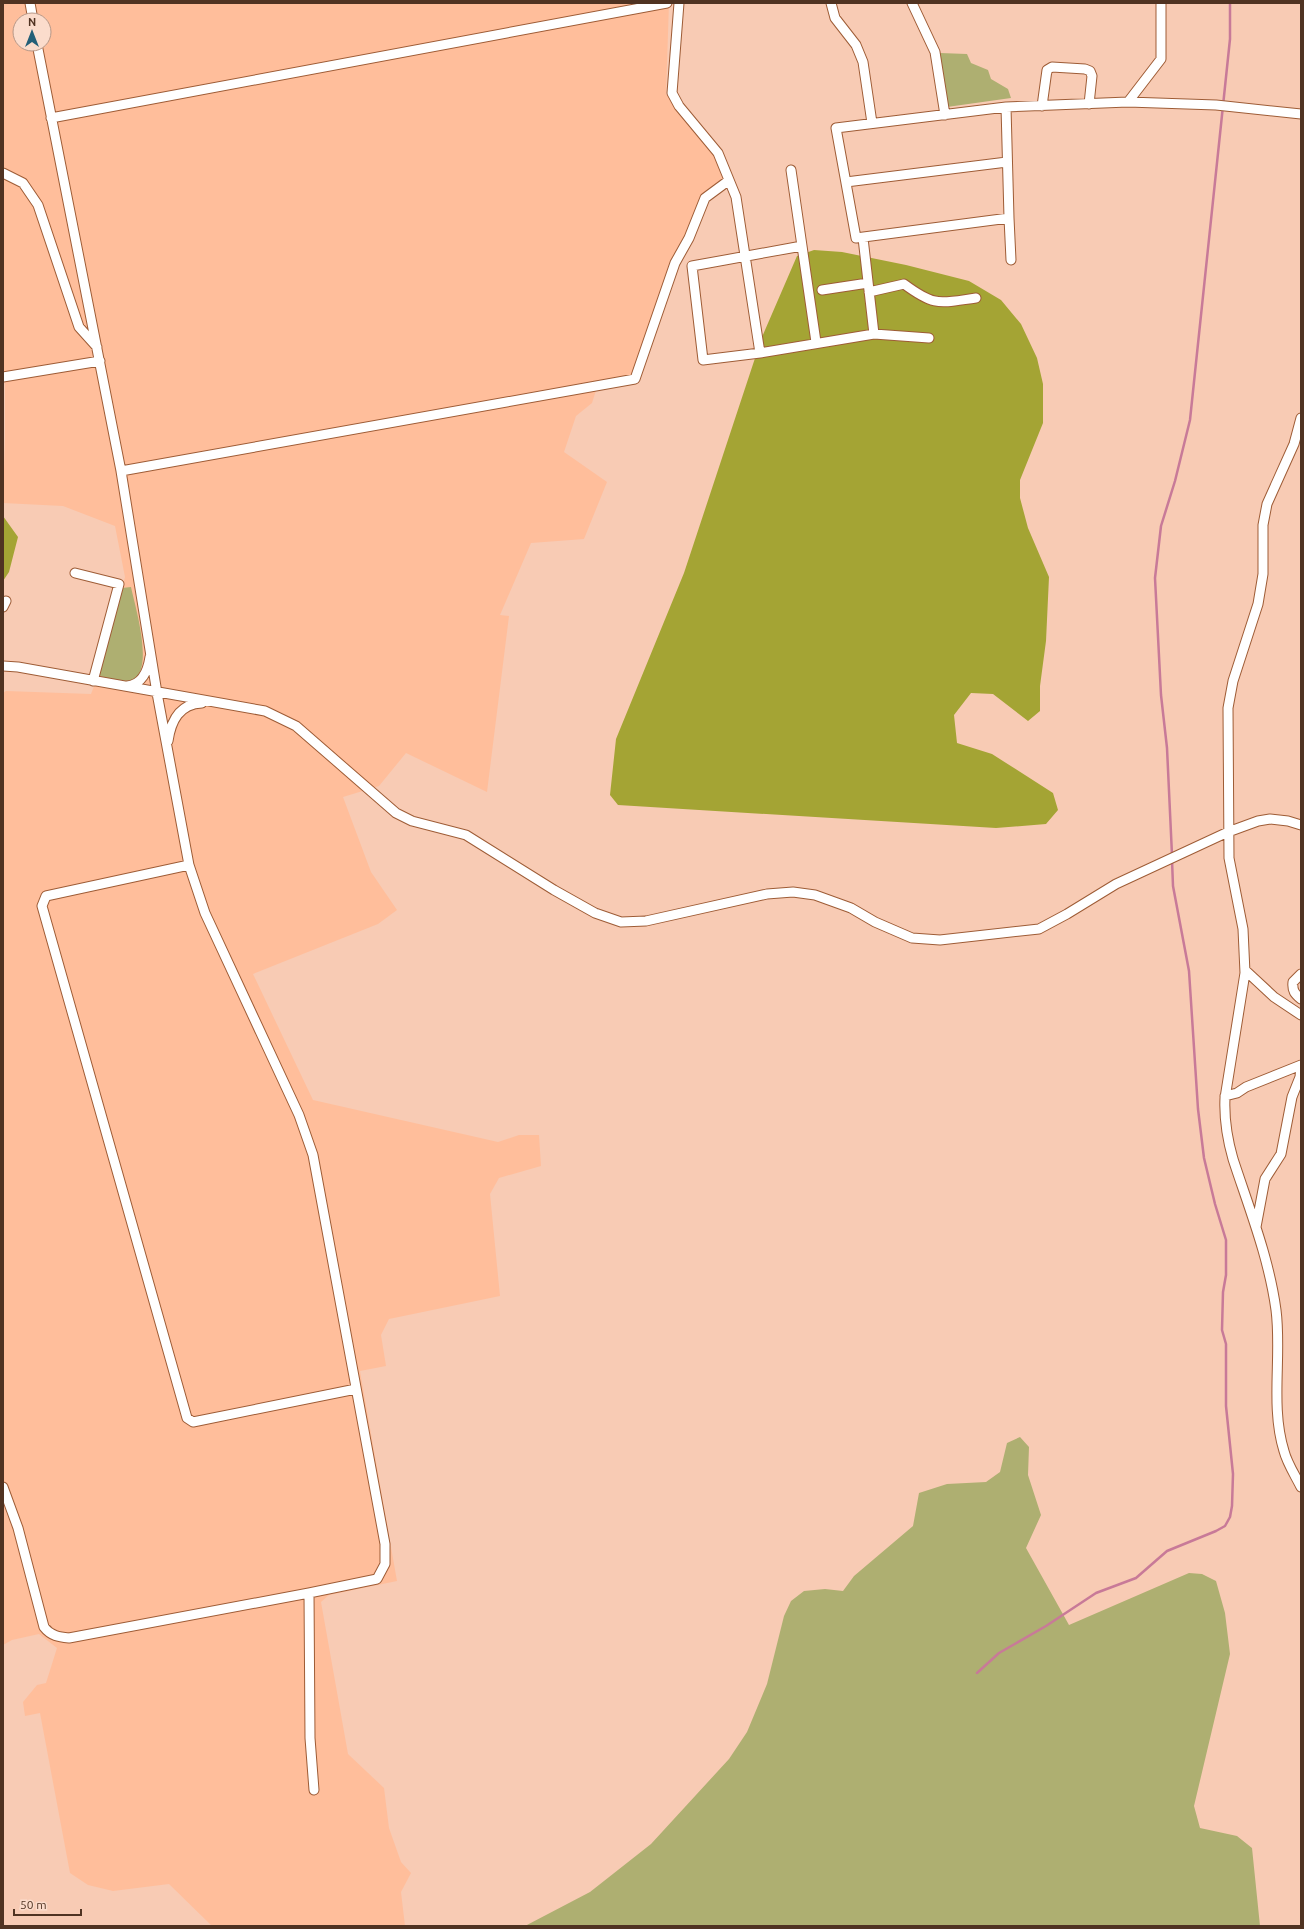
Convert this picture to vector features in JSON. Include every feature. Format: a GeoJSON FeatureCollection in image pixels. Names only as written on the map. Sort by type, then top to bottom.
{"type":"FeatureCollection","features":[{"type":"Feature","properties":{"kind":"street"},"geometry":{"type":"LineString","coordinates":[[51,118],[667,3]]}},
{"type":"Feature","properties":{"kind":"street"},"geometry":{"type":"LineString","coordinates":[[679,3],[672,92],[679,106],[718,153],[728,181],[736,196],[760,353]]}},
{"type":"Feature","properties":{"kind":"street"},"geometry":{"type":"LineString","coordinates":[[831,3],[836,18],[856,45],[863,62],[872,123]]}},
{"type":"Feature","properties":{"kind":"street"},"geometry":{"type":"LineString","coordinates":[[912,3],[935,52],[945,115]]}},
{"type":"Feature","properties":{"kind":"street"},"geometry":{"type":"LineString","coordinates":[[1128,102],[1161,59],[1161,3]]}},
{"type":"Feature","properties":{"kind":"street"},"geometry":{"type":"LineString","coordinates":[[3,1487],[18,1528],[44,1627],[48,1632],[57,1637],[69,1638],[309,1593],[377,1578],[385,1564],[385,1544],[313,1155],[299,1115],[205,913],[189,864],[167,747],[121,471],[98,347],[39,52]]}},
{"type":"Feature","properties":{"kind":"street"},"geometry":{"type":"LineString","coordinates":[[1042,106],[1047,70],[1052,67],[1085,69],[1090,72],[1092,76],[1089,104]]}},
{"type":"Feature","properties":{"kind":"street"},"geometry":{"type":"LineString","coordinates":[[1009,218],[856,238],[836,128],[1006,108],[1128,102],[1216,104],[1301,114]]}},
{"type":"Feature","properties":{"kind":"street"},"geometry":{"type":"LineString","coordinates":[[1006,108],[1011,260]]}},
{"type":"Feature","properties":{"kind":"street"},"geometry":{"type":"LineString","coordinates":[[846,182],[1007,162]]}},
{"type":"Feature","properties":{"kind":"street"},"geometry":{"type":"LineString","coordinates":[[791,170],[816,342]]}},
{"type":"Feature","properties":{"kind":"street"},"geometry":{"type":"LineString","coordinates":[[3,173],[23,183],[38,205],[79,327],[98,347]]}},
{"type":"Feature","properties":{"kind":"street"},"geometry":{"type":"LineString","coordinates":[[121,471],[635,379],[643,351],[675,264],[689,238],[705,198],[728,181]]}},
{"type":"Feature","properties":{"kind":"street"},"geometry":{"type":"LineString","coordinates":[[863,238],[874,334]]}},
{"type":"Feature","properties":{"kind":"street"},"geometry":{"type":"LineString","coordinates":[[802,246],[692,266],[703,360],[760,353],[816,342],[874,334],[929,338]]}},
{"type":"Feature","properties":{"kind":"street"},"geometry":{"type":"LineString","coordinates":[[822,290],[904,284],[923,299],[940,303],[976,298]]}},
{"type":"Feature","properties":{"kind":"street"},"geometry":{"type":"LineString","coordinates":[[3,377],[100,361]]}},
{"type":"Feature","properties":{"kind":"street"},"geometry":{"type":"LineString","coordinates":[[1301,418],[1297,445],[1267,504],[1263,525],[1263,574],[1258,604],[1233,681],[1228,708],[1229,858],[1243,929],[1245,970],[1225,1096],[1225,1124],[1227,1138],[1270,1275],[1276,1311],[1278,1330],[1277,1402],[1279,1428],[1284,1452],[1301,1487]]}},
{"type":"Feature","properties":{"kind":"street"},"geometry":{"type":"LineString","coordinates":[[75,573],[119,584],[93,681]]}},
{"type":"Feature","properties":{"kind":"street"},"geometry":{"type":"LineString","coordinates":[[123,686],[131,686],[142,678],[147,670],[151,652]]}},
{"type":"Feature","properties":{"kind":"street"},"geometry":{"type":"LineString","coordinates":[[3,666],[18,667],[265,711],[282,718],[296,726],[396,813],[412,821],[466,835],[561,894],[595,912],[621,922],[646,921],[767,894],[793,892],[815,895],[851,908],[875,922],[912,938],[940,940],[1040,929],[1116,884],[1228,832],[1258,821],[1270,819],[1288,821],[1301,825]]}},
{"type":"Feature","properties":{"kind":"street"},"geometry":{"type":"LineString","coordinates":[[167,747],[171,727],[177,713],[182,708],[194,703],[213,702]]}},
{"type":"Feature","properties":{"kind":"street"},"geometry":{"type":"LineString","coordinates":[[189,864],[46,896],[42,906],[187,1418],[193,1422],[356,1389]]}},
{"type":"Feature","properties":{"kind":"street"},"geometry":{"type":"LineString","coordinates":[[1245,970],[1274,997],[1301,1016]]}},
{"type":"Feature","properties":{"kind":"street"},"geometry":{"type":"LineString","coordinates":[[1301,974],[1293,982],[1292,987],[1294,992],[1301,999]]}},
{"type":"Feature","properties":{"kind":"street"},"geometry":{"type":"LineString","coordinates":[[1225,1096],[1301,1065],[1300,1077],[1295,1088],[1281,1154],[1265,1179],[1256,1229]]}},
{"type":"Feature","properties":{"kind":"street"},"geometry":{"type":"LineString","coordinates":[[1295,1088],[1301,1080]]}},
{"type":"Feature","properties":{"kind":"street"},"geometry":{"type":"LineString","coordinates":[[309,1593],[310,1738],[314,1790]]}},
{"type":"Feature","properties":{"kind":"shaded area"},"geometry":{"type":"Polygon","coordinates":[[[3,3],[669,3],[666,94],[714,155],[723,180],[705,193],[654,309],[634,374],[599,381],[592,403],[576,416],[564,452],[607,482],[584,539],[531,543],[500,615],[509,616],[487,792],[406,753],[379,786],[343,797],[371,872],[397,910],[378,924],[253,974],[313,1100],[498,1142],[519,1135],[539,1135],[541,1166],[499,1178],[490,1194],[500,1296],[389,1319],[381,1335],[386,1366],[360,1371],[397,1581],[329,1595],[321,1602],[348,1754],[384,1788],[389,1828],[401,1862],[411,1873],[401,1892],[405,1926],[212,1926],[169,1884],[113,1891],[88,1885],[70,1873],[40,1713],[25,1716],[23,1702],[37,1685],[46,1683],[57,1648],[39,1634],[12,1640],[3,1645],[3,693],[6,691],[91,694],[98,676],[125,577],[115,526],[63,506],[3,503],[5,386],[3,370],[3,3]]]}},
{"type":"Feature","properties":{"kind":"shaded area"},"geometry":{"type":"Polygon","coordinates":[[[814,250],[842,252],[906,265],[969,281],[1001,300],[1021,324],[1037,358],[1043,384],[1043,423],[1020,480],[1020,498],[1028,528],[1049,577],[1046,641],[1040,686],[1040,711],[1028,721],[993,694],[971,693],[954,715],[957,743],[992,754],[1053,793],[1058,810],[1046,824],[996,828],[618,805],[610,795],[616,739],[684,573],[762,337],[797,256],[814,250]]]}},
{"type":"Feature","properties":{"kind":"shaded area"},"geometry":{"type":"Polygon","coordinates":[[[3,516],[18,537],[9,572],[3,581],[3,516]]]}},
{"type":"Feature","properties":{"kind":"green space"},"geometry":{"type":"Polygon","coordinates":[[[940,53],[967,54],[971,63],[988,70],[991,79],[1008,89],[1011,98],[947,107],[940,53]]]}},
{"type":"Feature","properties":{"kind":"green space"},"geometry":{"type":"Polygon","coordinates":[[[131,587],[142,637],[143,652],[139,674],[132,680],[128,681],[98,676],[122,588],[131,587]]]}},
{"type":"Feature","properties":{"kind":"green space"},"geometry":{"type":"Polygon","coordinates":[[[1020,1437],[1029,1447],[1028,1475],[1041,1515],[1026,1548],[1069,1625],[1189,1573],[1202,1574],[1216,1581],[1225,1613],[1230,1654],[1194,1806],[1200,1828],[1237,1836],[1252,1848],[1260,1926],[525,1926],[590,1892],[651,1844],[729,1759],[747,1732],[767,1684],[784,1616],[791,1601],[804,1591],[825,1589],[843,1591],[854,1576],[913,1526],[919,1493],[947,1484],[986,1482],[1000,1472],[1007,1443],[1020,1437]]]}},
{"type":"Feature","properties":{"kind":"waterway"},"geometry":{"type":"LineString","coordinates":[[1172,855],[1167,748],[1161,695],[1155,578],[1161,526],[1175,481],[1190,420],[1230,39],[1230,3]]}},
{"type":"Feature","properties":{"kind":"waterway"},"geometry":{"type":"LineString","coordinates":[[977,1673],[999,1653],[1046,1626],[1096,1593],[1136,1578],[1167,1551],[1216,1531],[1225,1526],[1230,1517],[1232,1506],[1233,1474],[1226,1406],[1226,1344],[1222,1330],[1223,1292],[1226,1275],[1226,1240],[1215,1204],[1204,1158],[1198,1109],[1189,971],[1173,886],[1172,860]]}}]}
